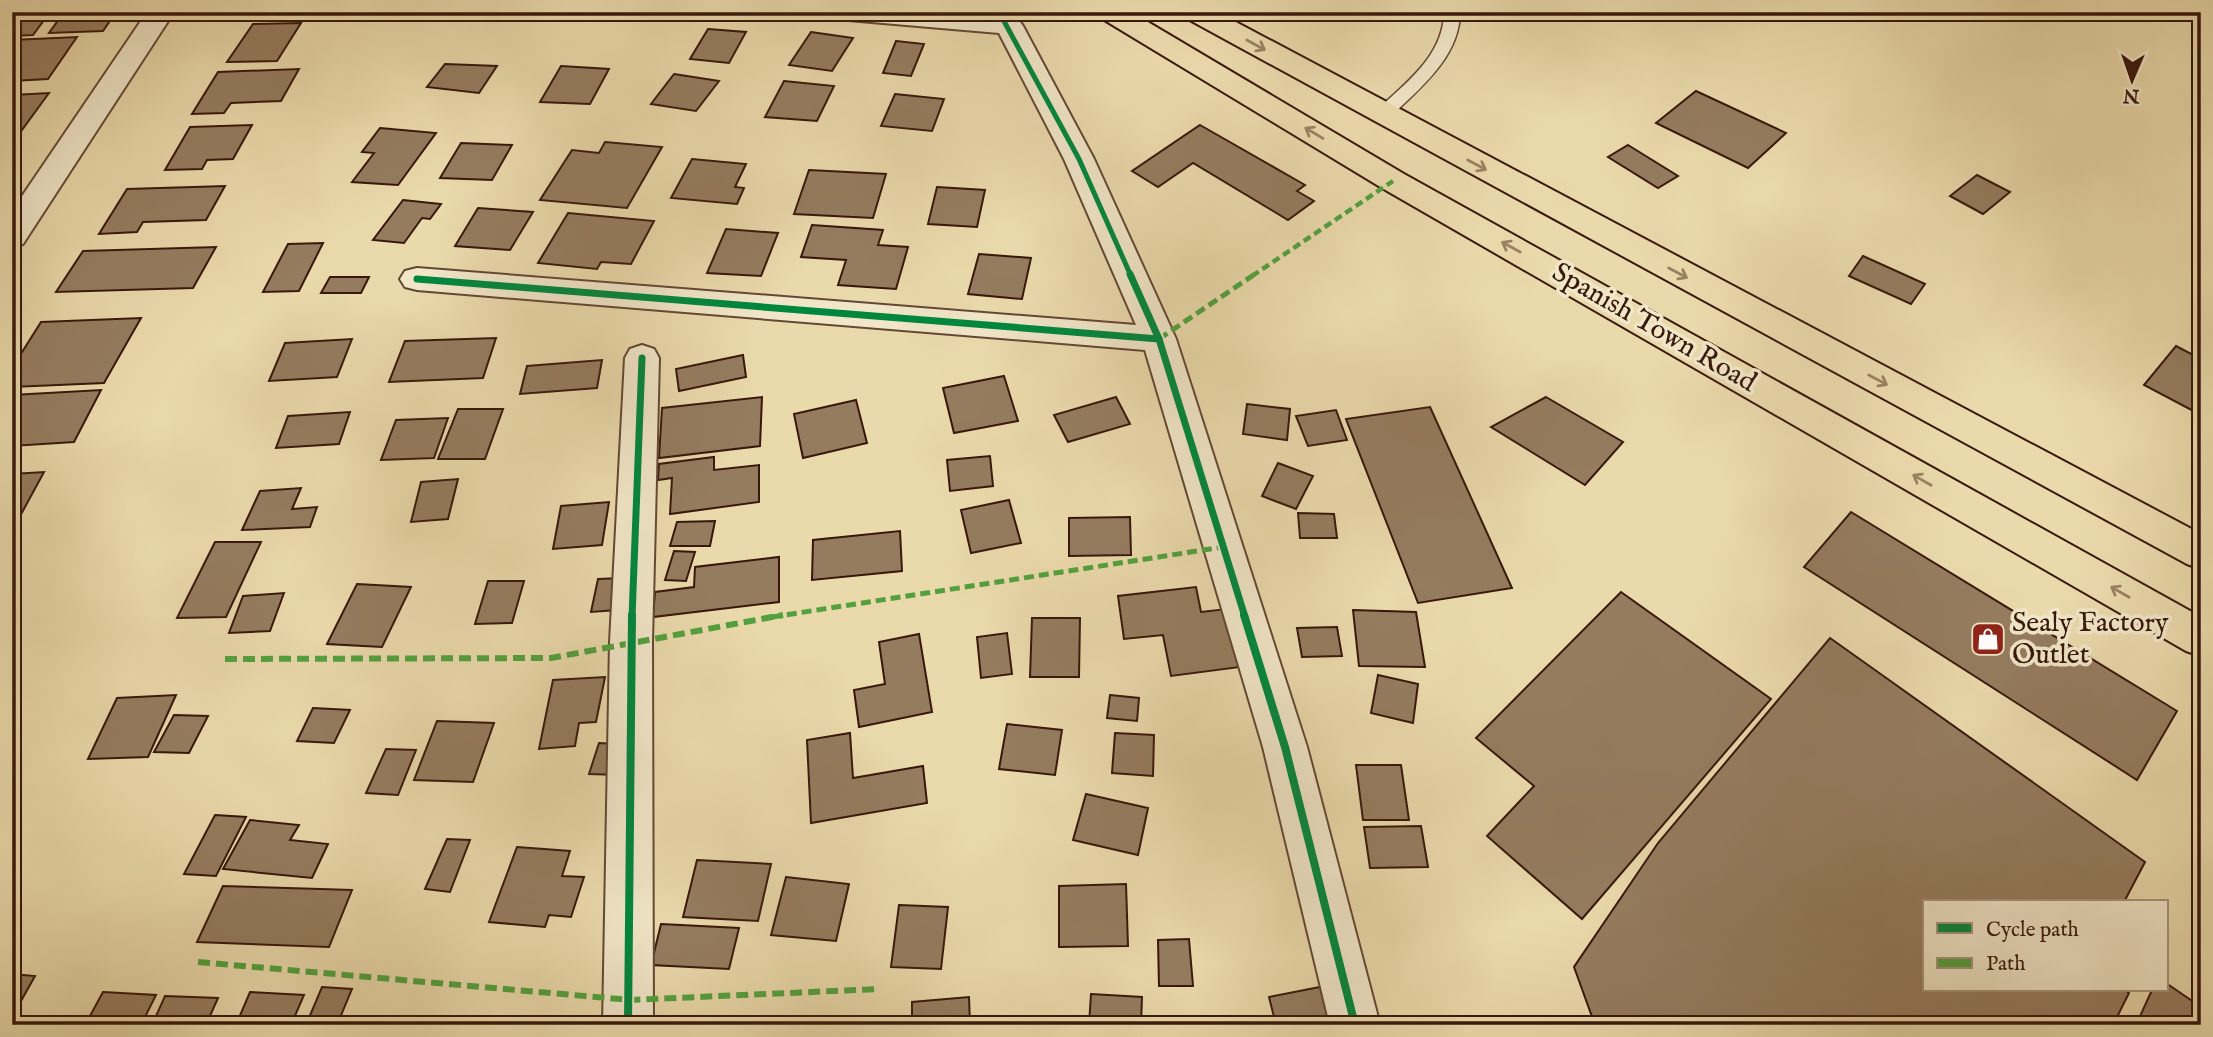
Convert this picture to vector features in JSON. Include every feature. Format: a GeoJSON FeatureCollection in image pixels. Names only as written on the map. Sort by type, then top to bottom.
{"type":"FeatureCollection","features":[{"type":"Feature","properties":{"kind":"highway","name":"Spanish Town Road"},"geometry":{"type":"LineString","coordinates":[[1111,12],[1393,181],[2201,638]]}},
{"type":"Feature","properties":{"kind":"highway","name":"Spanish Town Road"},"geometry":{"type":"LineString","coordinates":[[1196,12],[1436,144],[2201,553]]}},
{"type":"Feature","properties":{"kind":"highway"},"geometry":{"type":"LineString","coordinates":[[1393,181],[1436,144]]}},
{"type":"Feature","properties":{"kind":"street"},"geometry":{"type":"LineString","coordinates":[[12,236],[161,12]]}},
{"type":"Feature","properties":{"kind":"street"},"geometry":{"type":"LineString","coordinates":[[848,12],[1004,19],[1079,159],[1158,339],[1285,747],[1355,1025]]}},
{"type":"Feature","properties":{"kind":"street"},"geometry":{"type":"LineString","coordinates":[[417,279],[1158,339]]}},
{"type":"Feature","properties":{"kind":"street"},"geometry":{"type":"LineString","coordinates":[[628,1025],[631,642],[642,358]]}},
{"type":"Feature","properties":{"kind":"lane"},"geometry":{"type":"LineString","coordinates":[[1383,114],[1439,57],[1454,22],[1452,12]]}},
{"type":"Feature","properties":{"kind":"building"},"geometry":{"type":"Polygon","coordinates":[[[12,12],[50,12],[33,35],[12,36],[12,12]]]}},
{"type":"Feature","properties":{"kind":"building"},"geometry":{"type":"Polygon","coordinates":[[[64,12],[116,12],[103,31],[49,33],[64,12]]]}},
{"type":"Feature","properties":{"kind":"building"},"geometry":{"type":"Polygon","coordinates":[[[301,23],[277,61],[227,62],[253,24],[301,23]]]}},
{"type":"Feature","properties":{"kind":"building"},"geometry":{"type":"Polygon","coordinates":[[[708,29],[746,32],[729,63],[690,59],[708,29]]]}},
{"type":"Feature","properties":{"kind":"building"},"geometry":{"type":"Polygon","coordinates":[[[811,32],[853,38],[832,71],[789,65],[811,32]]]}},
{"type":"Feature","properties":{"kind":"building"},"geometry":{"type":"Polygon","coordinates":[[[77,37],[48,79],[12,81],[12,40],[77,37]]]}},
{"type":"Feature","properties":{"kind":"building"},"geometry":{"type":"Polygon","coordinates":[[[896,41],[924,44],[911,76],[883,73],[896,41]]]}},
{"type":"Feature","properties":{"kind":"building"},"geometry":{"type":"Polygon","coordinates":[[[445,64],[497,66],[479,93],[427,87],[445,64]]]}},
{"type":"Feature","properties":{"kind":"building"},"geometry":{"type":"Polygon","coordinates":[[[561,66],[609,69],[590,104],[540,102],[561,66]]]}},
{"type":"Feature","properties":{"kind":"building"},"geometry":{"type":"Polygon","coordinates":[[[299,69],[281,101],[231,103],[224,113],[192,114],[218,72],[299,69]]]}},
{"type":"Feature","properties":{"kind":"building"},"geometry":{"type":"Polygon","coordinates":[[[674,74],[719,81],[696,111],[651,104],[674,74]]]}},
{"type":"Feature","properties":{"kind":"building"},"geometry":{"type":"Polygon","coordinates":[[[784,81],[834,86],[817,121],[765,117],[784,81]]]}},
{"type":"Feature","properties":{"kind":"building"},"geometry":{"type":"Polygon","coordinates":[[[1696,91],[1786,133],[1748,168],[1656,123],[1696,91]]]}},
{"type":"Feature","properties":{"kind":"building"},"geometry":{"type":"Polygon","coordinates":[[[49,93],[19,134],[12,135],[12,95],[49,93]]]}},
{"type":"Feature","properties":{"kind":"building"},"geometry":{"type":"Polygon","coordinates":[[[895,94],[944,99],[932,131],[881,126],[895,94]]]}},
{"type":"Feature","properties":{"kind":"building"},"geometry":{"type":"Polygon","coordinates":[[[252,125],[233,159],[207,160],[202,169],[165,170],[190,127],[252,125]]]}},
{"type":"Feature","properties":{"kind":"building"},"geometry":{"type":"Polygon","coordinates":[[[1200,125],[1305,185],[1297,191],[1314,201],[1288,220],[1193,163],[1158,187],[1132,171],[1200,125]]]}},
{"type":"Feature","properties":{"kind":"building"},"geometry":{"type":"Polygon","coordinates":[[[380,128],[436,133],[398,185],[352,182],[374,153],[362,152],[380,128]]]}},
{"type":"Feature","properties":{"kind":"building"},"geometry":{"type":"Polygon","coordinates":[[[605,142],[662,147],[627,208],[540,200],[572,150],[599,153],[605,142]]]}},
{"type":"Feature","properties":{"kind":"building"},"geometry":{"type":"Polygon","coordinates":[[[461,143],[512,145],[492,180],[440,178],[461,143]]]}},
{"type":"Feature","properties":{"kind":"building"},"geometry":{"type":"Polygon","coordinates":[[[1628,145],[1678,176],[1658,188],[1608,157],[1628,145]]]}},
{"type":"Feature","properties":{"kind":"building"},"geometry":{"type":"Polygon","coordinates":[[[692,159],[746,164],[735,187],[744,188],[737,204],[671,198],[692,159]]]}},
{"type":"Feature","properties":{"kind":"building"},"geometry":{"type":"Polygon","coordinates":[[[809,170],[886,174],[873,218],[794,214],[809,170]]]}},
{"type":"Feature","properties":{"kind":"building"},"geometry":{"type":"Polygon","coordinates":[[[1977,175],[2010,192],[1983,214],[1950,196],[1977,175]]]}},
{"type":"Feature","properties":{"kind":"building"},"geometry":{"type":"Polygon","coordinates":[[[225,186],[206,220],[143,222],[137,232],[99,234],[127,189],[225,186]]]}},
{"type":"Feature","properties":{"kind":"building"},"geometry":{"type":"Polygon","coordinates":[[[937,187],[985,190],[977,227],[928,224],[937,187]]]}},
{"type":"Feature","properties":{"kind":"building"},"geometry":{"type":"Polygon","coordinates":[[[403,200],[441,204],[430,219],[422,218],[404,243],[373,240],[403,200]]]}},
{"type":"Feature","properties":{"kind":"building"},"geometry":{"type":"Polygon","coordinates":[[[478,208],[533,212],[510,250],[455,246],[478,208]]]}},
{"type":"Feature","properties":{"kind":"building"},"geometry":{"type":"Polygon","coordinates":[[[568,213],[654,221],[631,264],[601,262],[597,269],[538,263],[568,213]]]}},
{"type":"Feature","properties":{"kind":"building"},"geometry":{"type":"Polygon","coordinates":[[[812,225],[883,230],[878,245],[908,247],[896,289],[838,285],[846,260],[801,257],[812,225]]]}},
{"type":"Feature","properties":{"kind":"building"},"geometry":{"type":"Polygon","coordinates":[[[726,229],[778,233],[761,276],[707,273],[726,229]]]}},
{"type":"Feature","properties":{"kind":"building"},"geometry":{"type":"Polygon","coordinates":[[[323,243],[299,291],[263,292],[288,244],[323,243]]]}},
{"type":"Feature","properties":{"kind":"building"},"geometry":{"type":"Polygon","coordinates":[[[216,247],[193,288],[56,292],[83,251],[216,247]]]}},
{"type":"Feature","properties":{"kind":"building"},"geometry":{"type":"Polygon","coordinates":[[[979,254],[1031,258],[1022,299],[968,294],[979,254]]]}},
{"type":"Feature","properties":{"kind":"building"},"geometry":{"type":"Polygon","coordinates":[[[1863,256],[1925,284],[1911,304],[1849,276],[1863,256]]]}},
{"type":"Feature","properties":{"kind":"building"},"geometry":{"type":"Polygon","coordinates":[[[330,277],[369,277],[361,293],[321,293],[330,277]]]}},
{"type":"Feature","properties":{"kind":"building"},"geometry":{"type":"Polygon","coordinates":[[[141,318],[104,383],[12,387],[12,368],[41,322],[141,318]]]}},
{"type":"Feature","properties":{"kind":"building"},"geometry":{"type":"Polygon","coordinates":[[[496,338],[483,378],[389,382],[405,341],[496,338]]]}},
{"type":"Feature","properties":{"kind":"building"},"geometry":{"type":"Polygon","coordinates":[[[352,339],[337,377],[269,381],[285,343],[352,339]]]}},
{"type":"Feature","properties":{"kind":"building"},"geometry":{"type":"Polygon","coordinates":[[[2176,346],[2201,359],[2201,415],[2144,385],[2176,346]]]}},
{"type":"Feature","properties":{"kind":"building"},"geometry":{"type":"Polygon","coordinates":[[[743,355],[746,377],[679,391],[676,369],[743,355]]]}},
{"type":"Feature","properties":{"kind":"building"},"geometry":{"type":"Polygon","coordinates":[[[602,360],[597,388],[520,394],[527,366],[602,360]]]}},
{"type":"Feature","properties":{"kind":"building"},"geometry":{"type":"Polygon","coordinates":[[[1004,376],[1018,421],[954,433],[943,388],[1004,376]]]}},
{"type":"Feature","properties":{"kind":"building"},"geometry":{"type":"Polygon","coordinates":[[[101,390],[74,442],[12,446],[12,395],[101,390]]]}},
{"type":"Feature","properties":{"kind":"building"},"geometry":{"type":"Polygon","coordinates":[[[762,397],[760,446],[659,458],[662,408],[762,397]]]}},
{"type":"Feature","properties":{"kind":"building"},"geometry":{"type":"Polygon","coordinates":[[[1116,397],[1130,424],[1068,442],[1054,415],[1116,397]]]}},
{"type":"Feature","properties":{"kind":"building"},"geometry":{"type":"Polygon","coordinates":[[[1546,397],[1623,442],[1585,485],[1491,427],[1546,397]]]}},
{"type":"Feature","properties":{"kind":"building"},"geometry":{"type":"Polygon","coordinates":[[[856,400],[867,443],[803,458],[794,414],[856,400]]]}},
{"type":"Feature","properties":{"kind":"building"},"geometry":{"type":"Polygon","coordinates":[[[1247,404],[1290,409],[1287,440],[1243,434],[1247,404]]]}},
{"type":"Feature","properties":{"kind":"building"},"geometry":{"type":"Polygon","coordinates":[[[1430,407],[1512,588],[1418,603],[1346,419],[1430,407]]]}},
{"type":"Feature","properties":{"kind":"building"},"geometry":{"type":"Polygon","coordinates":[[[458,409],[503,409],[485,459],[438,459],[458,409]]]}},
{"type":"Feature","properties":{"kind":"building"},"geometry":{"type":"Polygon","coordinates":[[[1336,410],[1347,440],[1308,446],[1296,416],[1336,410]]]}},
{"type":"Feature","properties":{"kind":"building"},"geometry":{"type":"Polygon","coordinates":[[[350,412],[339,444],[276,448],[288,416],[350,412]]]}},
{"type":"Feature","properties":{"kind":"building"},"geometry":{"type":"Polygon","coordinates":[[[448,418],[434,458],[381,460],[396,420],[448,418]]]}},
{"type":"Feature","properties":{"kind":"building"},"geometry":{"type":"Polygon","coordinates":[[[990,456],[993,486],[950,491],[947,460],[990,456]]]}},
{"type":"Feature","properties":{"kind":"building"},"geometry":{"type":"Polygon","coordinates":[[[714,457],[714,470],[759,465],[759,502],[670,514],[672,478],[658,480],[659,464],[714,457]]]}},
{"type":"Feature","properties":{"kind":"building"},"geometry":{"type":"Polygon","coordinates":[[[1278,463],[1313,476],[1296,509],[1262,496],[1278,463]]]}},
{"type":"Feature","properties":{"kind":"building"},"geometry":{"type":"Polygon","coordinates":[[[44,472],[12,531],[12,474],[44,472]]]}},
{"type":"Feature","properties":{"kind":"building"},"geometry":{"type":"Polygon","coordinates":[[[458,479],[448,519],[411,522],[421,482],[458,479]]]}},
{"type":"Feature","properties":{"kind":"building"},"geometry":{"type":"Polygon","coordinates":[[[301,488],[292,509],[317,507],[310,527],[242,530],[260,491],[301,488]]]}},
{"type":"Feature","properties":{"kind":"building"},"geometry":{"type":"Polygon","coordinates":[[[1009,500],[1021,543],[971,553],[961,510],[1009,500]]]}},
{"type":"Feature","properties":{"kind":"building"},"geometry":{"type":"Polygon","coordinates":[[[609,502],[602,545],[553,549],[561,506],[609,502]]]}},
{"type":"Feature","properties":{"kind":"building","name":"Sealy Factory Outlet"},"geometry":{"type":"Polygon","coordinates":[[[1851,512],[2177,711],[2137,780],[1804,567],[1851,512]]]}},
{"type":"Feature","properties":{"kind":"building"},"geometry":{"type":"Polygon","coordinates":[[[1298,513],[1334,514],[1337,538],[1300,538],[1298,513]]]}},
{"type":"Feature","properties":{"kind":"building"},"geometry":{"type":"Polygon","coordinates":[[[1130,517],[1131,555],[1069,556],[1069,518],[1130,517]]]}},
{"type":"Feature","properties":{"kind":"building"},"geometry":{"type":"Polygon","coordinates":[[[715,521],[710,546],[670,546],[677,522],[715,521]]]}},
{"type":"Feature","properties":{"kind":"building"},"geometry":{"type":"Polygon","coordinates":[[[900,531],[902,571],[812,580],[813,540],[900,531]]]}},
{"type":"Feature","properties":{"kind":"building"},"geometry":{"type":"Polygon","coordinates":[[[215,542],[261,542],[226,617],[177,618],[215,542]]]}},
{"type":"Feature","properties":{"kind":"building"},"geometry":{"type":"Polygon","coordinates":[[[674,551],[695,552],[686,581],[665,580],[674,551]]]}},
{"type":"Feature","properties":{"kind":"building"},"geometry":{"type":"Polygon","coordinates":[[[779,557],[779,602],[653,617],[655,592],[694,587],[695,567],[779,557]]]}},
{"type":"Feature","properties":{"kind":"building"},"geometry":{"type":"Polygon","coordinates":[[[623,578],[617,610],[591,612],[598,579],[623,578]]]}},
{"type":"Feature","properties":{"kind":"building"},"geometry":{"type":"Polygon","coordinates":[[[488,581],[524,581],[512,623],[475,624],[488,581]]]}},
{"type":"Feature","properties":{"kind":"building"},"geometry":{"type":"Polygon","coordinates":[[[357,584],[411,587],[382,647],[327,644],[357,584]]]}},
{"type":"Feature","properties":{"kind":"building"},"geometry":{"type":"Polygon","coordinates":[[[1196,587],[1201,612],[1227,609],[1240,667],[1171,676],[1163,635],[1124,639],[1118,596],[1196,587]]]}},
{"type":"Feature","properties":{"kind":"building"},"geometry":{"type":"Polygon","coordinates":[[[1621,592],[1771,699],[1582,919],[1487,836],[1534,786],[1476,738],[1621,592]]]}},
{"type":"Feature","properties":{"kind":"building"},"geometry":{"type":"Polygon","coordinates":[[[284,593],[270,631],[229,633],[243,596],[284,593]]]}},
{"type":"Feature","properties":{"kind":"building"},"geometry":{"type":"Polygon","coordinates":[[[1353,610],[1416,612],[1425,667],[1359,666],[1353,610]]]}},
{"type":"Feature","properties":{"kind":"building"},"geometry":{"type":"Polygon","coordinates":[[[1032,618],[1080,618],[1079,677],[1030,677],[1032,618]]]}},
{"type":"Feature","properties":{"kind":"building"},"geometry":{"type":"Polygon","coordinates":[[[1337,627],[1342,656],[1302,657],[1297,628],[1337,627]]]}},
{"type":"Feature","properties":{"kind":"building"},"geometry":{"type":"Polygon","coordinates":[[[1007,633],[1012,674],[981,678],[977,637],[1007,633]]]}},
{"type":"Feature","properties":{"kind":"building"},"geometry":{"type":"Polygon","coordinates":[[[919,634],[932,712],[859,727],[854,690],[885,684],[879,642],[919,634]]]}},
{"type":"Feature","properties":{"kind":"building"},"geometry":{"type":"Polygon","coordinates":[[[1830,638],[2145,862],[2125,900],[1923,900],[1923,992],[2129,993],[2113,1025],[1595,1025],[1574,967],[1658,843],[1830,638]]]}},
{"type":"Feature","properties":{"kind":"building"},"geometry":{"type":"Polygon","coordinates":[[[1378,675],[1418,684],[1413,723],[1371,713],[1378,675]]]}},
{"type":"Feature","properties":{"kind":"building"},"geometry":{"type":"Polygon","coordinates":[[[605,677],[596,722],[579,723],[575,746],[539,749],[553,680],[605,677]]]}},
{"type":"Feature","properties":{"kind":"building"},"geometry":{"type":"Polygon","coordinates":[[[176,695],[148,757],[88,759],[117,698],[176,695]]]}},
{"type":"Feature","properties":{"kind":"building"},"geometry":{"type":"Polygon","coordinates":[[[1110,695],[1139,698],[1137,721],[1107,718],[1110,695]]]}},
{"type":"Feature","properties":{"kind":"building"},"geometry":{"type":"Polygon","coordinates":[[[313,708],[350,710],[334,743],[297,741],[313,708]]]}},
{"type":"Feature","properties":{"kind":"building"},"geometry":{"type":"Polygon","coordinates":[[[174,715],[208,716],[189,753],[154,752],[174,715]]]}},
{"type":"Feature","properties":{"kind":"building"},"geometry":{"type":"Polygon","coordinates":[[[437,721],[494,723],[473,782],[414,780],[437,721]]]}},
{"type":"Feature","properties":{"kind":"building"},"geometry":{"type":"Polygon","coordinates":[[[1007,724],[1062,730],[1055,775],[999,769],[1007,724]]]}},
{"type":"Feature","properties":{"kind":"building"},"geometry":{"type":"Polygon","coordinates":[[[850,733],[853,778],[923,766],[927,803],[811,823],[807,740],[850,733]]]}},
{"type":"Feature","properties":{"kind":"building"},"geometry":{"type":"Polygon","coordinates":[[[1115,733],[1154,735],[1153,776],[1112,773],[1115,733]]]}},
{"type":"Feature","properties":{"kind":"building"},"geometry":{"type":"Polygon","coordinates":[[[599,743],[630,745],[620,775],[589,774],[599,743]]]}},
{"type":"Feature","properties":{"kind":"building"},"geometry":{"type":"Polygon","coordinates":[[[386,749],[416,750],[398,795],[366,793],[386,749]]]}},
{"type":"Feature","properties":{"kind":"building"},"geometry":{"type":"Polygon","coordinates":[[[1356,765],[1401,765],[1409,820],[1363,820],[1356,765]]]}},
{"type":"Feature","properties":{"kind":"building"},"geometry":{"type":"Polygon","coordinates":[[[1086,794],[1148,808],[1138,855],[1073,840],[1086,794]]]}},
{"type":"Feature","properties":{"kind":"building"},"geometry":{"type":"Polygon","coordinates":[[[215,815],[246,817],[216,876],[184,874],[215,815]]]}},
{"type":"Feature","properties":{"kind":"building"},"geometry":{"type":"Polygon","coordinates":[[[250,820],[299,825],[290,840],[328,844],[312,878],[223,869],[250,820]]]}},
{"type":"Feature","properties":{"kind":"building"},"geometry":{"type":"Polygon","coordinates":[[[1421,826],[1428,867],[1370,868],[1364,827],[1421,826]]]}},
{"type":"Feature","properties":{"kind":"building"},"geometry":{"type":"Polygon","coordinates":[[[447,839],[470,840],[450,892],[425,889],[447,839]]]}},
{"type":"Feature","properties":{"kind":"building"},"geometry":{"type":"Polygon","coordinates":[[[517,847],[570,851],[562,876],[584,877],[571,917],[549,915],[545,927],[489,922],[517,847]]]}},
{"type":"Feature","properties":{"kind":"building"},"geometry":{"type":"Polygon","coordinates":[[[697,860],[771,864],[758,921],[683,917],[697,860]]]}},
{"type":"Feature","properties":{"kind":"building"},"geometry":{"type":"Polygon","coordinates":[[[786,877],[849,884],[836,941],[771,935],[786,877]]]}},
{"type":"Feature","properties":{"kind":"building"},"geometry":{"type":"Polygon","coordinates":[[[1126,884],[1128,946],[1059,947],[1059,886],[1126,884]]]}},
{"type":"Feature","properties":{"kind":"building"},"geometry":{"type":"Polygon","coordinates":[[[223,886],[352,890],[329,947],[197,942],[223,886]]]}},
{"type":"Feature","properties":{"kind":"building"},"geometry":{"type":"Polygon","coordinates":[[[899,905],[948,907],[941,969],[891,967],[899,905]]]}},
{"type":"Feature","properties":{"kind":"building"},"geometry":{"type":"Polygon","coordinates":[[[661,924],[739,928],[729,969],[651,965],[661,924]]]}},
{"type":"Feature","properties":{"kind":"building"},"geometry":{"type":"Polygon","coordinates":[[[1189,939],[1193,986],[1159,986],[1158,940],[1189,939]]]}},
{"type":"Feature","properties":{"kind":"building"},"geometry":{"type":"Polygon","coordinates":[[[12,974],[35,976],[12,1017],[12,974]]]}},
{"type":"Feature","properties":{"kind":"building"},"geometry":{"type":"Polygon","coordinates":[[[2168,984],[2201,1007],[2201,1025],[2136,1025],[2151,992],[2168,992],[2168,984]]]}},
{"type":"Feature","properties":{"kind":"building"},"geometry":{"type":"Polygon","coordinates":[[[322,987],[352,989],[337,1025],[306,1025],[322,987]]]}},
{"type":"Feature","properties":{"kind":"building"},"geometry":{"type":"Polygon","coordinates":[[[1320,987],[1330,1025],[1276,1025],[1269,997],[1320,987]]]}},
{"type":"Feature","properties":{"kind":"building"},"geometry":{"type":"Polygon","coordinates":[[[103,992],[156,995],[141,1025],[85,1025],[103,992]]]}},
{"type":"Feature","properties":{"kind":"building"},"geometry":{"type":"Polygon","coordinates":[[[250,992],[304,995],[291,1025],[236,1025],[250,992]]]}},
{"type":"Feature","properties":{"kind":"building"},"geometry":{"type":"Polygon","coordinates":[[[1091,994],[1142,997],[1141,1025],[1089,1025],[1091,994]]]}},
{"type":"Feature","properties":{"kind":"building"},"geometry":{"type":"Polygon","coordinates":[[[165,996],[218,998],[206,1025],[152,1025],[165,996]]]}},
{"type":"Feature","properties":{"kind":"building"},"geometry":{"type":"Polygon","coordinates":[[[969,997],[970,1025],[912,1025],[912,1002],[969,997]]]}},
{"type":"Feature","properties":{"kind":"building"},"geometry":{"type":"Polygon","coordinates":[[[579,1018],[577,1025],[522,1025],[523,1019],[579,1018]]]}},
{"type":"Feature","properties":{"kind":"marked path"},"geometry":{"type":"LineString","coordinates":[[1159,339],[1393,181]]}},
{"type":"Feature","properties":{"kind":"marked path"},"geometry":{"type":"LineString","coordinates":[[225,659],[551,658],[718,625],[1223,547]]}},
{"type":"Feature","properties":{"kind":"marked path"},"geometry":{"type":"LineString","coordinates":[[198,962],[630,1000],[879,989]]}},
{"type":"Feature","properties":{"kind":"cycle path"},"geometry":{"type":"LineString","coordinates":[[999,12],[1079,159],[1159,339],[1285,747],[1355,1025]]}},
{"type":"Feature","properties":{"kind":"cycle path"},"geometry":{"type":"LineString","coordinates":[[417,279],[1159,339]]}},
{"type":"Feature","properties":{"kind":"cycle path"},"geometry":{"type":"LineString","coordinates":[[628,1025],[631,642],[642,358]]}},
{"type":"Feature","properties":{"kind":"place","name":"Sealy Factory Outlet"},"geometry":{"type":"Point","coordinates":[1988,639]}}]}
